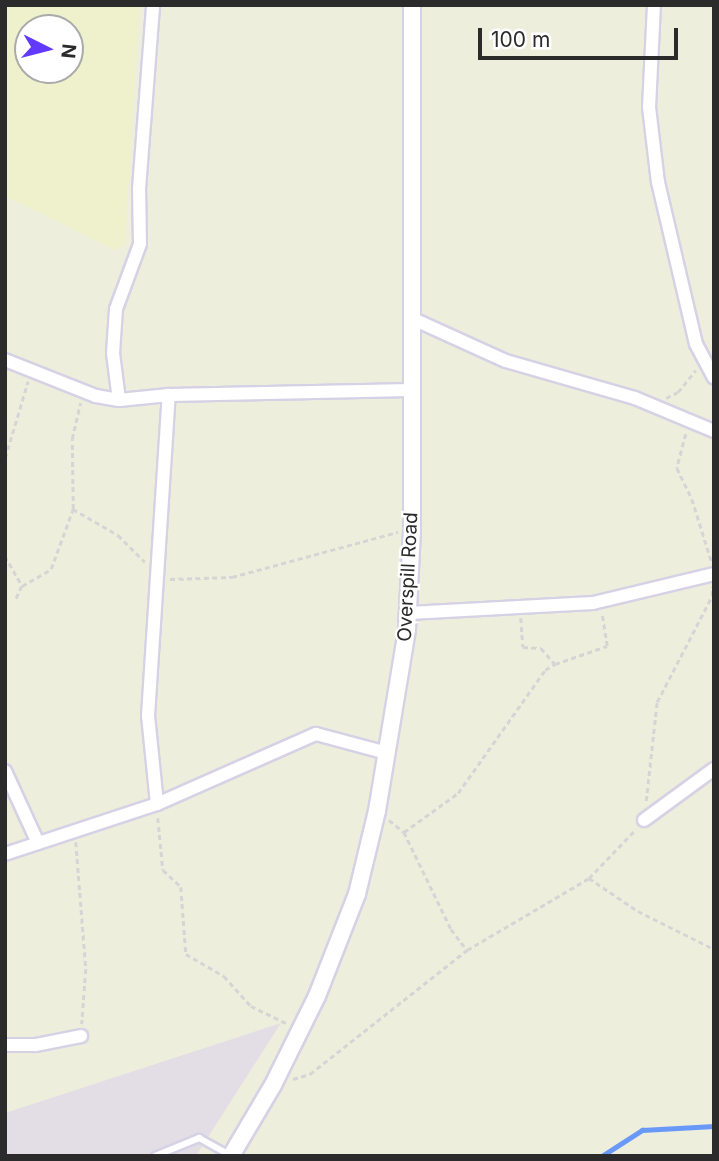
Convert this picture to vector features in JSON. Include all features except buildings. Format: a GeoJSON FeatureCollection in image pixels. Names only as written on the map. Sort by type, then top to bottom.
{"type":"FeatureCollection","features":[{"type":"Feature","properties":{"kind":"street"},"geometry":{"type":"LineString","coordinates":[[119,400],[114,331],[116,309],[140,244],[139,188],[153,5]]}},
{"type":"Feature","properties":{"kind":"street","name":"Overspill Road"},"geometry":{"type":"LineString","coordinates":[[231,1156],[274,1086],[354,905],[377,811],[387,753],[409,612],[412,529],[412,5]]}},
{"type":"Feature","properties":{"kind":"street"},"geometry":{"type":"LineString","coordinates":[[654,5],[649,107],[658,182],[702,361],[714,378]]}},
{"type":"Feature","properties":{"kind":"street"},"geometry":{"type":"LineString","coordinates":[[411,318],[506,361],[649,404],[685,422],[714,430]]}},
{"type":"Feature","properties":{"kind":"street"},"geometry":{"type":"LineString","coordinates":[[5,360],[30,373],[78,390],[119,400],[169,395],[411,390]]}},
{"type":"Feature","properties":{"kind":"street"},"geometry":{"type":"LineString","coordinates":[[157,804],[148,716],[169,395]]}},
{"type":"Feature","properties":{"kind":"street"},"geometry":{"type":"LineString","coordinates":[[409,612],[520,609],[593,603],[713,574]]}},
{"type":"Feature","properties":{"kind":"street"},"geometry":{"type":"LineString","coordinates":[[5,854],[157,804],[316,734],[387,753]]}},
{"type":"Feature","properties":{"kind":"street"},"geometry":{"type":"LineString","coordinates":[[645,820],[714,769]]}},
{"type":"Feature","properties":{"kind":"street"},"geometry":{"type":"LineString","coordinates":[[5,771],[38,843]]}},
{"type":"Feature","properties":{"kind":"street"},"geometry":{"type":"LineString","coordinates":[[5,1045],[36,1045],[81,1036]]}},
{"type":"Feature","properties":{"kind":"lane"},"geometry":{"type":"LineString","coordinates":[[155,1156],[199,1138],[231,1156]]}},
{"type":"Feature","properties":{"kind":"path"},"geometry":{"type":"LineString","coordinates":[[649,404],[678,392],[702,361]]}},
{"type":"Feature","properties":{"kind":"path"},"geometry":{"type":"LineString","coordinates":[[5,458],[30,373]]}},
{"type":"Feature","properties":{"kind":"path"},"geometry":{"type":"LineString","coordinates":[[16,599],[22,586],[51,569],[73,509],[72,439],[81,409],[78,390]]}},
{"type":"Feature","properties":{"kind":"path"},"geometry":{"type":"LineString","coordinates":[[274,1086],[310,1074],[467,950],[589,878],[645,820],[657,702],[712,596],[712,553],[677,468],[686,439],[685,422]]}},
{"type":"Feature","properties":{"kind":"path"},"geometry":{"type":"LineString","coordinates":[[73,509],[118,534],[159,575],[196,582],[232,577],[412,529]]}},
{"type":"Feature","properties":{"kind":"path"},"geometry":{"type":"LineString","coordinates":[[5,556],[22,586]]}},
{"type":"Feature","properties":{"kind":"path"},"geometry":{"type":"LineString","coordinates":[[404,832],[458,793],[545,670],[607,646],[606,618],[593,603]]}},
{"type":"Feature","properties":{"kind":"path"},"geometry":{"type":"LineString","coordinates":[[520,609],[523,647],[541,648],[555,664]]}},
{"type":"Feature","properties":{"kind":"path"},"geometry":{"type":"LineString","coordinates":[[157,804],[163,870],[181,887],[186,954],[224,976],[251,1006],[299,1029]]}},
{"type":"Feature","properties":{"kind":"path"},"geometry":{"type":"LineString","coordinates":[[377,811],[404,832],[451,929],[467,950]]}},
{"type":"Feature","properties":{"kind":"path"},"geometry":{"type":"LineString","coordinates":[[76,832],[86,969],[81,1036]]}},
{"type":"Feature","properties":{"kind":"path"},"geometry":{"type":"LineString","coordinates":[[589,878],[638,911],[714,949]]}},
{"type":"Feature","properties":{"kind":"shaded area"},"geometry":{"type":"Polygon","coordinates":[[[5,5],[139,5],[125,245],[115,250],[5,196],[5,5]]]}},
{"type":"Feature","properties":{"kind":"shaded area"},"geometry":{"type":"Polygon","coordinates":[[[281,1023],[196,1156],[5,1156],[5,1113],[281,1023]]]}},
{"type":"Feature","properties":{"kind":"waterway"},"geometry":{"type":"LineString","coordinates":[[602,1156],[642,1130],[714,1126]]}}]}
